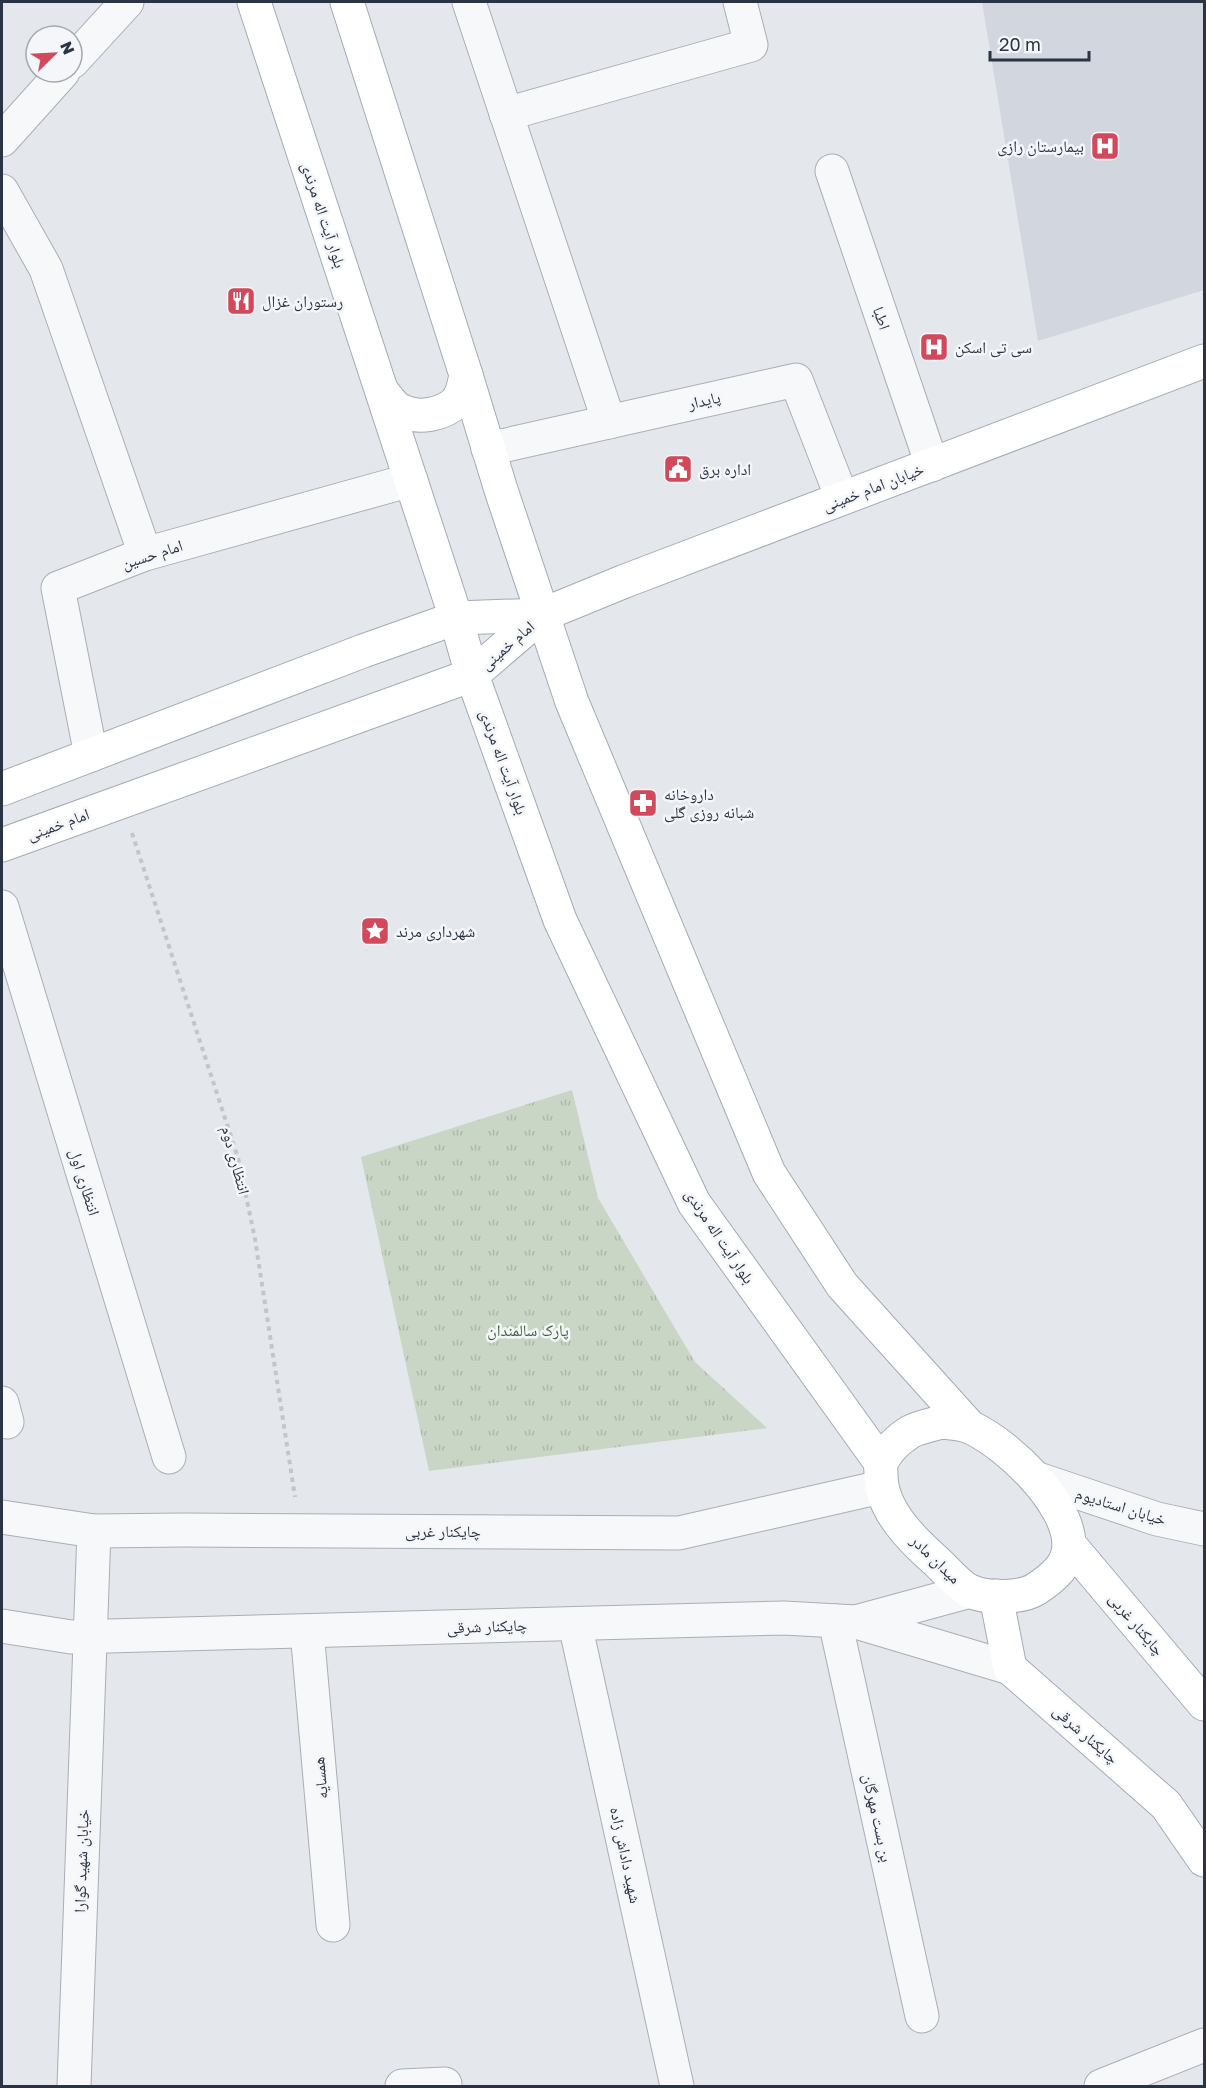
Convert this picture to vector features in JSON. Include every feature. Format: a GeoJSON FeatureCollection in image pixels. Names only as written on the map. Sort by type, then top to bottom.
{"type":"FeatureCollection","features":[{"type":"Feature","properties":{"kind":"main road","name":"بلوار آیت اله مرندی"},"geometry":{"type":"LineString","coordinates":[[254,2],[456,618],[472,675],[560,920],[694,1203],[881,1475]]}},
{"type":"Feature","properties":{"kind":"main road"},"geometry":{"type":"LineString","coordinates":[[347,2],[488,449],[572,702],[769,1173],[842,1284],[970,1427],[994,1442],[1038,1479],[1062,1517],[1069,1544],[1063,1567],[1051,1579],[1032,1592],[1013,1597],[983,1594],[1010,1668]]}},
{"type":"Feature","properties":{"kind":"main road","name":"خیابان امام خمینی"},"geometry":{"type":"LineString","coordinates":[[542,615],[625,581],[1204,361]]}},
{"type":"Feature","properties":{"kind":"main road"},"geometry":{"type":"LineString","coordinates":[[382,391],[400,411],[420,416],[441,411],[455,402],[463,391],[466,375]]}},
{"type":"Feature","properties":{"kind":"main road","name":"امام خمینی"},"geometry":{"type":"LineString","coordinates":[[2,789],[363,651],[456,618],[542,615]]}},
{"type":"Feature","properties":{"kind":"main road","name":"امام خمینی"},"geometry":{"type":"LineString","coordinates":[[2,845],[472,675],[542,615]]}},
{"type":"Feature","properties":{"kind":"main road"},"geometry":{"type":"LineString","coordinates":[[881,1475],[894,1445],[912,1431],[940,1422],[970,1427]]}},
{"type":"Feature","properties":{"kind":"main road","name":"میدان مادر"},"geometry":{"type":"LineString","coordinates":[[881,1475],[891,1509],[916,1543],[983,1594]]}},
{"type":"Feature","properties":{"kind":"main road","name":"چایکنار غربی"},"geometry":{"type":"LineString","coordinates":[[1069,1544],[1204,1704]]}},
{"type":"Feature","properties":{"kind":"main road","name":"چایکنار شرقی"},"geometry":{"type":"LineString","coordinates":[[1010,1668],[1166,1805],[1204,1860]]}},
{"type":"Feature","properties":{"kind":"street"},"geometry":{"type":"LineString","coordinates":[[84,49],[127,2]]}},
{"type":"Feature","properties":{"kind":"street"},"geometry":{"type":"LineString","coordinates":[[469,2],[609,422]]}},
{"type":"Feature","properties":{"kind":"street"},"geometry":{"type":"LineString","coordinates":[[506,114],[751,45],[740,2]]}},
{"type":"Feature","properties":{"kind":"street"},"geometry":{"type":"LineString","coordinates":[[2,140],[52,84]]}},
{"type":"Feature","properties":{"kind":"street","name":"اطبا"},"geometry":{"type":"LineString","coordinates":[[832,171],[932,465]]}},
{"type":"Feature","properties":{"kind":"street"},"geometry":{"type":"LineString","coordinates":[[2,191],[46,269],[145,554]]}},
{"type":"Feature","properties":{"kind":"street","name":"پایدار"},"geometry":{"type":"LineString","coordinates":[[488,449],[796,380],[842,498]]}},
{"type":"Feature","properties":{"kind":"street","name":"امام حسین"},"geometry":{"type":"LineString","coordinates":[[91,755],[58,588],[145,554],[411,480]]}},
{"type":"Feature","properties":{"kind":"street","name":"انتظاری اول"},"geometry":{"type":"LineString","coordinates":[[2,907],[169,1457]]}},
{"type":"Feature","properties":{"kind":"street","name":"چایکنار غربی"},"geometry":{"type":"LineString","coordinates":[[2,1517],[94,1531],[679,1533],[881,1475]]}},
{"type":"Feature","properties":{"kind":"street","name":"خیابان استادیوم"},"geometry":{"type":"LineString","coordinates":[[1038,1479],[1157,1519],[1204,1529]]}},
{"type":"Feature","properties":{"kind":"street","name":"خیابان شهید گوارا"},"geometry":{"type":"LineString","coordinates":[[74,2086],[94,1531]]}},
{"type":"Feature","properties":{"kind":"street","name":"چایکنار شرقی"},"geometry":{"type":"LineString","coordinates":[[2,1626],[71,1637],[784,1618],[846,1622],[983,1594]]}},
{"type":"Feature","properties":{"kind":"street"},"geometry":{"type":"LineString","coordinates":[[846,1622],[1010,1668]]}},
{"type":"Feature","properties":{"kind":"street","name":"بن بست مهرگان"},"geometry":{"type":"LineString","coordinates":[[846,1622],[922,2016]]}},
{"type":"Feature","properties":{"kind":"street","name":"شهید داداش زاده"},"geometry":{"type":"LineString","coordinates":[[575,1624],[677,2086]]}},
{"type":"Feature","properties":{"kind":"street","name":"همسایه"},"geometry":{"type":"LineString","coordinates":[[307,1631],[333,1925]]}},
{"type":"Feature","properties":{"kind":"street"},"geometry":{"type":"LineString","coordinates":[[1101,2086],[1204,2045]]}},
{"type":"Feature","properties":{"kind":"street"},"geometry":{"type":"LineString","coordinates":[[402,2086],[445,2084]]}},
{"type":"Feature","properties":{"kind":"path","name":"انتظاری دوم"},"geometry":{"type":"LineString","coordinates":[[122,802],[238,1158],[255,1239],[300,1530]]}},
{"type":"Feature","properties":{"kind":"shaded area","name":"بیمارستان رازی"},"geometry":{"type":"Polygon","coordinates":[[[982,2],[1204,2],[1204,290],[1038,341],[982,2]]]}},
{"type":"Feature","properties":{"kind":"green space","name":"پارک سالمندان"},"geometry":{"type":"Polygon","coordinates":[[[572,1090],[598,1198],[695,1362],[767,1428],[429,1471],[361,1157],[572,1090]]]}},
{"type":"Feature","properties":{"kind":"place","name":"بیمارستان رازی"},"geometry":{"type":"Point","coordinates":[1105,146]}},
{"type":"Feature","properties":{"kind":"place","name":"رستوران غزال"},"geometry":{"type":"Point","coordinates":[241,301]}},
{"type":"Feature","properties":{"kind":"place","name":"سی تی اسکن"},"geometry":{"type":"Point","coordinates":[934,347]}},
{"type":"Feature","properties":{"kind":"place","name":"اداره برق"},"geometry":{"type":"Point","coordinates":[678,469]}},
{"type":"Feature","properties":{"kind":"place","name":"داروخانه شبانه روزی گلی"},"geometry":{"type":"Point","coordinates":[643,803]}},
{"type":"Feature","properties":{"kind":"place","name":"شهرداری مرند"},"geometry":{"type":"Point","coordinates":[375,931]}}]}
